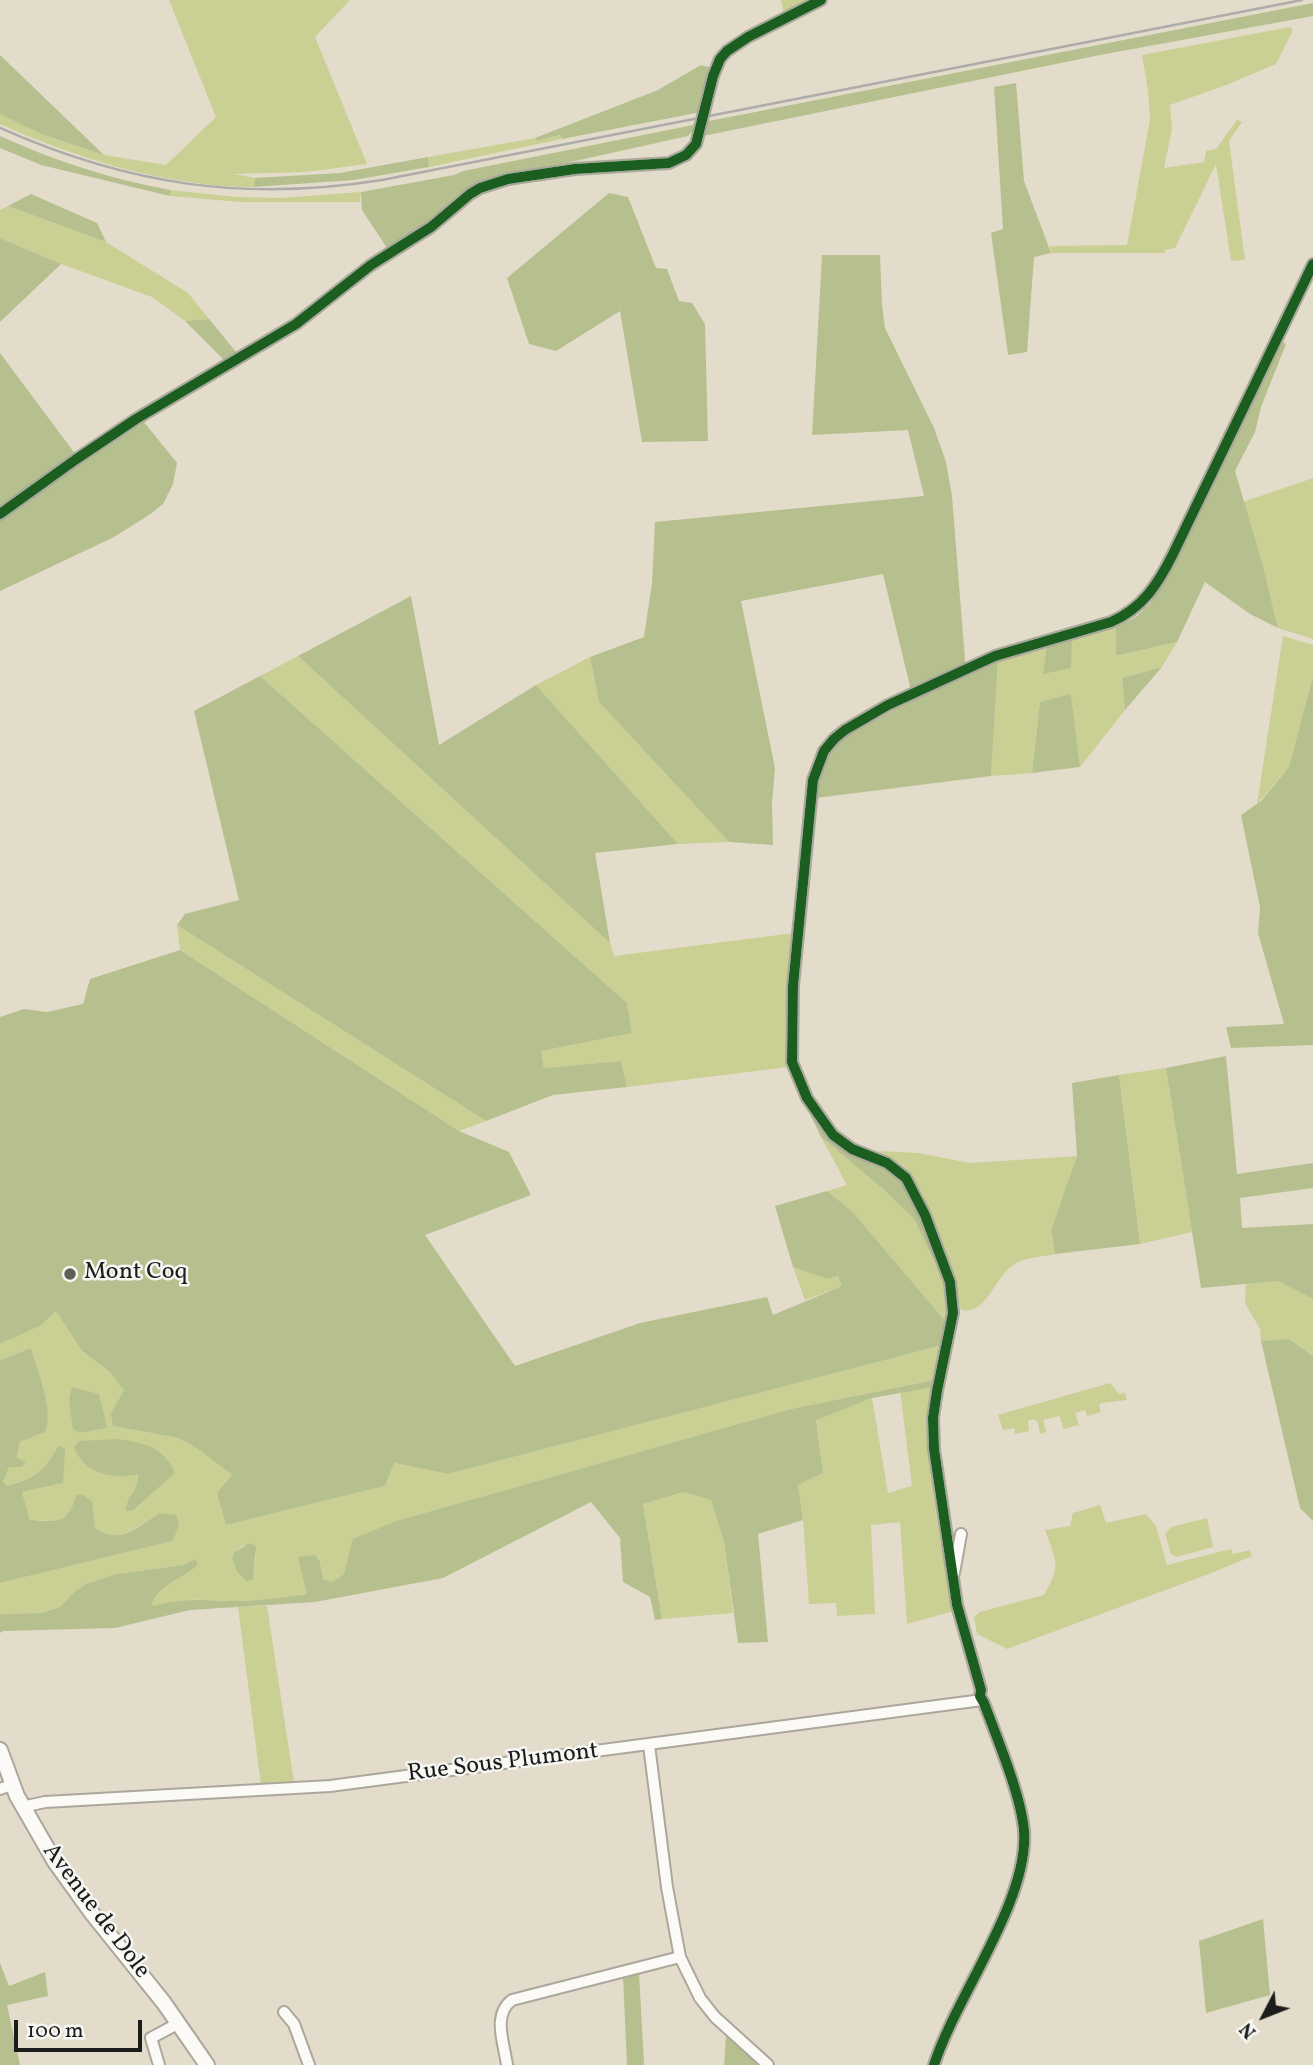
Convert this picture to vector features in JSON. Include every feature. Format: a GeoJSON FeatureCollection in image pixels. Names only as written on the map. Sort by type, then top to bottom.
{"type":"FeatureCollection","features":[{"type":"Feature","properties":{"kind":"main road","name":"Avenue de Dole"},"geometry":{"type":"LineString","coordinates":[[0,1750],[6,1787],[79,1895],[179,2023],[207,2065]]}},
{"type":"Feature","properties":{"kind":"street"},"geometry":{"type":"LineString","coordinates":[[0,514],[136,419],[296,324],[371,265],[430,227],[481,188],[508,179],[575,169],[669,163],[686,155],[696,144],[713,76],[727,51],[748,37],[821,0]]}},
{"type":"Feature","properties":{"kind":"street"},"geometry":{"type":"LineString","coordinates":[[934,2065],[949,2024],[1005,1911],[1020,1872],[1024,1828],[1019,1805],[982,1700],[963,1630],[940,1504],[933,1428],[937,1391],[953,1313],[950,1282],[925,1215],[906,1178],[887,1163],[852,1149],[833,1135],[807,1098],[797,1080],[792,1062],[793,986],[813,780],[824,751],[834,739],[866,717],[995,656],[1111,622],[1143,602],[1174,554],[1313,264]]}},
{"type":"Feature","properties":{"kind":"street"},"geometry":{"type":"LineString","coordinates":[[953,1579],[961,1534]]}},
{"type":"Feature","properties":{"kind":"street","name":"Rue Sous Plumont"},"geometry":{"type":"LineString","coordinates":[[22,1807],[45,1802],[330,1786],[982,1700]]}},
{"type":"Feature","properties":{"kind":"street"},"geometry":{"type":"LineString","coordinates":[[649,1745],[669,1897],[680,1957],[700,1998],[715,2017],[768,2065]]}},
{"type":"Feature","properties":{"kind":"street"},"geometry":{"type":"LineString","coordinates":[[507,2065],[500,2015],[505,2005],[512,2000],[680,1957]]}},
{"type":"Feature","properties":{"kind":"street"},"geometry":{"type":"LineString","coordinates":[[284,2012],[294,2024],[309,2065]]}},
{"type":"Feature","properties":{"kind":"street"},"geometry":{"type":"LineString","coordinates":[[159,2065],[151,2038],[179,2023]]}},
{"type":"Feature","properties":{"kind":"green space"},"geometry":{"type":"Polygon","coordinates":[[[169,0],[350,0],[315,37],[367,164],[305,172],[233,174],[255,178],[254,187],[222,186],[124,169],[60,149],[0,124],[0,114],[41,134],[104,155],[166,165],[216,117],[169,0]]]}},
{"type":"Feature","properties":{"kind":"green space"},"geometry":{"type":"Polygon","coordinates":[[[781,0],[826,0],[786,25],[781,0]]]}},
{"type":"Feature","properties":{"kind":"green space"},"geometry":{"type":"Polygon","coordinates":[[[1313,3],[1313,16],[1100,55],[703,136],[704,122],[1313,3]]]}},
{"type":"Feature","properties":{"kind":"green space"},"geometry":{"type":"Polygon","coordinates":[[[1290,27],[1293,30],[1276,64],[1170,105],[1172,129],[1164,168],[1204,162],[1206,151],[1216,149],[1237,120],[1242,122],[1229,141],[1245,260],[1231,261],[1216,164],[1175,248],[1165,250],[1165,253],[1051,253],[1050,246],[1127,245],[1150,120],[1142,55],[1290,27]]]}},
{"type":"Feature","properties":{"kind":"green space"},"geometry":{"type":"Polygon","coordinates":[[[0,55],[104,155],[41,134],[0,114],[0,55]]]}},
{"type":"Feature","properties":{"kind":"green space"},"geometry":{"type":"Polygon","coordinates":[[[701,65],[709,67],[709,73],[701,112],[562,139],[560,135],[537,141],[535,138],[658,90],[701,65]]]}},
{"type":"Feature","properties":{"kind":"green space"},"geometry":{"type":"Polygon","coordinates":[[[1016,83],[1024,181],[1051,253],[1034,257],[1027,352],[1008,355],[991,233],[1003,229],[994,87],[1016,83]]]}},
{"type":"Feature","properties":{"kind":"green space"},"geometry":{"type":"Polygon","coordinates":[[[698,124],[688,136],[485,181],[465,191],[424,227],[387,248],[362,210],[361,192],[698,124]]]}},
{"type":"Feature","properties":{"kind":"green space"},"geometry":{"type":"Polygon","coordinates":[[[561,135],[562,139],[429,167],[428,157],[561,135]]]}},
{"type":"Feature","properties":{"kind":"green space"},"geometry":{"type":"Polygon","coordinates":[[[0,136],[83,168],[170,190],[170,196],[41,165],[0,148],[0,136]]]}},
{"type":"Feature","properties":{"kind":"green space"},"geometry":{"type":"Polygon","coordinates":[[[428,157],[429,167],[354,180],[254,187],[255,178],[340,173],[428,157]]]}},
{"type":"Feature","properties":{"kind":"green space"},"geometry":{"type":"Polygon","coordinates":[[[170,190],[236,197],[281,198],[361,192],[360,202],[241,202],[170,196],[170,190]]]}},
{"type":"Feature","properties":{"kind":"green space"},"geometry":{"type":"Polygon","coordinates":[[[609,193],[628,197],[656,268],[667,269],[679,301],[692,303],[705,324],[708,441],[642,442],[620,311],[556,351],[529,344],[507,278],[609,193]]]}},
{"type":"Feature","properties":{"kind":"green space"},"geometry":{"type":"Polygon","coordinates":[[[31,194],[97,223],[106,242],[8,206],[31,194]]]}},
{"type":"Feature","properties":{"kind":"green space"},"geometry":{"type":"Polygon","coordinates":[[[8,206],[106,242],[188,293],[209,319],[185,321],[152,297],[61,264],[0,238],[0,210],[8,206]]]}},
{"type":"Feature","properties":{"kind":"green space"},"geometry":{"type":"Polygon","coordinates":[[[0,238],[61,264],[0,322],[0,238]]]}},
{"type":"Feature","properties":{"kind":"green space"},"geometry":{"type":"Polygon","coordinates":[[[822,255],[880,255],[885,328],[934,428],[946,462],[952,496],[966,673],[998,661],[991,776],[816,798],[823,767],[837,742],[913,699],[883,574],[741,601],[775,768],[773,845],[729,842],[599,702],[590,657],[644,637],[652,583],[655,522],[924,496],[908,430],[812,435],[822,255]]]}},
{"type":"Feature","properties":{"kind":"green space"},"geometry":{"type":"Polygon","coordinates":[[[209,319],[237,353],[224,360],[185,321],[209,319]]]}},
{"type":"Feature","properties":{"kind":"green space"},"geometry":{"type":"Polygon","coordinates":[[[1283,342],[1286,344],[1261,407],[1255,432],[1235,471],[1278,628],[1250,614],[1205,582],[1177,642],[1116,656],[1116,627],[1136,617],[1151,602],[1283,342]]]}},
{"type":"Feature","properties":{"kind":"green space"},"geometry":{"type":"Polygon","coordinates":[[[0,353],[82,463],[144,422],[177,463],[173,484],[163,504],[149,515],[114,537],[0,591],[0,353]]]}},
{"type":"Feature","properties":{"kind":"green space"},"geometry":{"type":"Polygon","coordinates":[[[1313,478],[1313,639],[1278,628],[1263,566],[1243,502],[1313,478]]]}},
{"type":"Feature","properties":{"kind":"green space"},"geometry":{"type":"Polygon","coordinates":[[[411,596],[439,745],[536,685],[678,844],[595,853],[610,943],[298,656],[411,596]]]}},
{"type":"Feature","properties":{"kind":"green space"},"geometry":{"type":"Polygon","coordinates":[[[1116,627],[1117,656],[1177,642],[1162,667],[1122,678],[1125,710],[1080,767],[1071,695],[1040,702],[1032,773],[991,776],[998,661],[1047,646],[1070,668],[1072,639],[1116,627]]]}},
{"type":"Feature","properties":{"kind":"green space"},"geometry":{"type":"Polygon","coordinates":[[[1283,636],[1313,645],[1313,676],[1289,767],[1257,804],[1283,636]]]}},
{"type":"Feature","properties":{"kind":"green space"},"geometry":{"type":"Polygon","coordinates":[[[1072,639],[1071,668],[1043,674],[1047,646],[1072,639]]]}},
{"type":"Feature","properties":{"kind":"green space"},"geometry":{"type":"Polygon","coordinates":[[[298,656],[610,943],[614,956],[794,933],[785,1037],[788,1067],[627,1087],[621,1061],[544,1068],[541,1051],[632,1033],[627,1003],[260,676],[298,656]]]}},
{"type":"Feature","properties":{"kind":"green space"},"geometry":{"type":"Polygon","coordinates":[[[590,657],[599,702],[729,842],[678,844],[536,685],[590,657]]]}},
{"type":"Feature","properties":{"kind":"green space"},"geometry":{"type":"Polygon","coordinates":[[[1162,667],[1125,710],[1122,678],[1162,667]]]}},
{"type":"Feature","properties":{"kind":"green space"},"geometry":{"type":"Polygon","coordinates":[[[260,676],[627,1003],[632,1033],[541,1051],[544,1068],[621,1061],[627,1087],[553,1095],[486,1121],[177,925],[185,914],[239,900],[194,711],[260,676]]]}},
{"type":"Feature","properties":{"kind":"green space"},"geometry":{"type":"Polygon","coordinates":[[[1313,676],[1313,1045],[1231,1048],[1226,1027],[1284,1024],[1258,933],[1260,907],[1241,815],[1261,801],[1289,767],[1313,676]]]}},
{"type":"Feature","properties":{"kind":"green space"},"geometry":{"type":"Polygon","coordinates":[[[1071,694],[1080,767],[1032,773],[1040,702],[1071,694]]]}},
{"type":"Feature","properties":{"kind":"green space"},"geometry":{"type":"Polygon","coordinates":[[[177,925],[486,1121],[459,1131],[180,950],[177,925]]]}},
{"type":"Feature","properties":{"kind":"green space"},"geometry":{"type":"Polygon","coordinates":[[[180,950],[459,1131],[509,1152],[531,1195],[425,1235],[515,1366],[640,1323],[767,1297],[773,1315],[842,1286],[838,1276],[827,1279],[793,1267],[775,1206],[827,1191],[852,1211],[946,1322],[939,1346],[448,1474],[394,1463],[385,1486],[226,1525],[217,1493],[232,1475],[179,1438],[113,1426],[111,1414],[124,1390],[110,1372],[82,1351],[56,1311],[40,1326],[0,1344],[0,1017],[24,1009],[47,1012],[83,1004],[90,979],[180,950]]]}},
{"type":"Feature","properties":{"kind":"green space"},"geometry":{"type":"Polygon","coordinates":[[[1226,1056],[1237,1174],[1313,1163],[1313,1188],[1240,1198],[1242,1228],[1313,1224],[1313,1299],[1278,1281],[1201,1288],[1166,1068],[1226,1056]]]}},
{"type":"Feature","properties":{"kind":"green space"},"geometry":{"type":"Polygon","coordinates":[[[1166,1068],[1192,1232],[1140,1244],[1119,1075],[1166,1068]]]}},
{"type":"Feature","properties":{"kind":"green space"},"geometry":{"type":"Polygon","coordinates":[[[1119,1075],[1140,1244],[1055,1254],[1051,1230],[1077,1156],[1072,1083],[1119,1075]]]}},
{"type":"Feature","properties":{"kind":"green space"},"geometry":{"type":"Polygon","coordinates":[[[808,1110],[827,1135],[841,1146],[886,1167],[909,1188],[938,1261],[934,1261],[914,1219],[821,1137],[808,1110]]]}},
{"type":"Feature","properties":{"kind":"green space"},"geometry":{"type":"Polygon","coordinates":[[[821,1137],[914,1219],[934,1261],[938,1261],[946,1291],[946,1322],[852,1211],[827,1191],[847,1185],[821,1137]]]}},
{"type":"Feature","properties":{"kind":"green space"},"geometry":{"type":"Polygon","coordinates":[[[878,1151],[918,1153],[970,1163],[1077,1156],[1051,1230],[1055,1254],[1017,1263],[1006,1271],[984,1302],[970,1310],[961,1310],[943,1246],[921,1191],[905,1167],[878,1151]]]}},
{"type":"Feature","properties":{"kind":"green space"},"geometry":{"type":"Polygon","coordinates":[[[793,1267],[827,1279],[838,1276],[843,1286],[805,1300],[793,1267]]]}},
{"type":"Feature","properties":{"kind":"green space"},"geometry":{"type":"Polygon","coordinates":[[[1278,1281],[1313,1299],[1313,1356],[1289,1339],[1261,1341],[1260,1329],[1245,1303],[1246,1284],[1278,1281]]]}},
{"type":"Feature","properties":{"kind":"green space"},"geometry":{"type":"Polygon","coordinates":[[[56,1311],[82,1351],[110,1372],[125,1390],[112,1414],[113,1426],[179,1438],[232,1475],[226,1525],[385,1486],[393,1463],[448,1474],[939,1346],[934,1380],[791,1409],[396,1521],[354,1539],[344,1574],[332,1582],[323,1579],[320,1562],[299,1557],[307,1594],[241,1601],[187,1600],[154,1607],[152,1604],[155,1597],[198,1565],[196,1559],[183,1565],[116,1574],[86,1584],[60,1607],[42,1613],[0,1614],[0,1583],[173,1541],[159,1513],[128,1532],[111,1536],[103,1534],[92,1525],[76,1495],[67,1517],[54,1521],[30,1520],[22,1492],[63,1483],[58,1446],[38,1473],[7,1486],[3,1482],[9,1467],[22,1467],[26,1462],[17,1459],[20,1442],[45,1432],[48,1413],[31,1348],[0,1360],[0,1344],[40,1326],[56,1311]],[[102,1414],[73,1429],[80,1433],[106,1428],[102,1414]],[[175,1473],[138,1474],[138,1485],[126,1503],[175,1473]],[[243,1545],[234,1552],[232,1559],[253,1580],[256,1554],[243,1545]]]}},
{"type":"Feature","properties":{"kind":"green space"},"geometry":{"type":"Polygon","coordinates":[[[1289,1339],[1313,1356],[1313,1521],[1300,1508],[1261,1341],[1289,1339]]]}},
{"type":"Feature","properties":{"kind":"green space"},"geometry":{"type":"Polygon","coordinates":[[[31,1348],[47,1402],[48,1423],[45,1432],[20,1442],[17,1458],[26,1462],[22,1467],[9,1467],[3,1482],[7,1486],[32,1477],[43,1468],[58,1446],[65,1448],[63,1483],[22,1492],[30,1520],[60,1519],[70,1511],[76,1495],[81,1494],[92,1501],[95,1528],[112,1535],[136,1529],[159,1513],[176,1515],[179,1524],[173,1541],[0,1583],[0,1360],[31,1348]]]}},
{"type":"Feature","properties":{"kind":"green space"},"geometry":{"type":"Polygon","coordinates":[[[934,1380],[933,1387],[872,1398],[816,1420],[823,1473],[798,1485],[803,1520],[758,1534],[768,1642],[738,1643],[724,1542],[711,1500],[683,1492],[643,1504],[662,1619],[655,1620],[650,1597],[623,1582],[620,1538],[591,1502],[443,1578],[315,1602],[190,1610],[115,1628],[0,1633],[0,1614],[42,1613],[60,1607],[86,1584],[116,1574],[183,1565],[196,1559],[198,1565],[160,1592],[152,1604],[154,1606],[186,1600],[241,1601],[307,1594],[298,1557],[315,1555],[320,1562],[323,1579],[332,1582],[344,1574],[353,1539],[396,1521],[791,1409],[934,1380]]]}},
{"type":"Feature","properties":{"kind":"green space"},"geometry":{"type":"Polygon","coordinates":[[[1110,1383],[1119,1394],[1125,1393],[1127,1400],[1102,1403],[1099,1405],[1101,1412],[1087,1416],[1085,1410],[1075,1413],[1079,1425],[1063,1429],[1060,1416],[1043,1420],[1046,1432],[1040,1434],[1038,1422],[1034,1419],[1028,1421],[1029,1431],[1015,1434],[1014,1428],[1003,1430],[998,1415],[1110,1383]]]}},
{"type":"Feature","properties":{"kind":"green space"},"geometry":{"type":"Polygon","coordinates":[[[72,1387],[99,1394],[107,1428],[80,1433],[73,1429],[69,1400],[72,1387]]]}},
{"type":"Feature","properties":{"kind":"green space"},"geometry":{"type":"Polygon","coordinates":[[[933,1387],[930,1415],[931,1472],[938,1528],[954,1611],[907,1624],[900,1522],[871,1525],[875,1614],[837,1616],[836,1603],[809,1604],[798,1485],[823,1473],[816,1419],[872,1398],[888,1493],[912,1486],[900,1391],[933,1387]]]}},
{"type":"Feature","properties":{"kind":"green space"},"geometry":{"type":"Polygon","coordinates":[[[117,1439],[136,1442],[159,1451],[175,1473],[133,1510],[126,1511],[126,1506],[136,1486],[138,1474],[119,1476],[100,1473],[85,1463],[74,1447],[79,1441],[117,1439]]]}},
{"type":"Feature","properties":{"kind":"green space"},"geometry":{"type":"Polygon","coordinates":[[[683,1492],[711,1500],[724,1542],[733,1613],[662,1619],[643,1504],[683,1492]]]}},
{"type":"Feature","properties":{"kind":"green space"},"geometry":{"type":"Polygon","coordinates":[[[1100,1505],[1106,1523],[1146,1514],[1156,1526],[1167,1565],[1231,1549],[1233,1554],[1250,1550],[1252,1556],[1007,1649],[977,1634],[974,1617],[980,1612],[1044,1595],[1055,1569],[1045,1530],[1070,1526],[1073,1513],[1100,1505]]]}},
{"type":"Feature","properties":{"kind":"green space"},"geometry":{"type":"Polygon","coordinates":[[[1207,1518],[1213,1547],[1176,1557],[1171,1554],[1165,1534],[1171,1527],[1207,1518]]]}},
{"type":"Feature","properties":{"kind":"green space"},"geometry":{"type":"Polygon","coordinates":[[[250,1543],[256,1546],[253,1580],[246,1581],[238,1573],[232,1559],[234,1552],[250,1543]]]}},
{"type":"Feature","properties":{"kind":"green space"},"geometry":{"type":"Polygon","coordinates":[[[267,1606],[294,1783],[261,1785],[238,1607],[267,1606]]]}},
{"type":"Feature","properties":{"kind":"green space"},"geometry":{"type":"Polygon","coordinates":[[[1263,1919],[1270,1995],[1206,2013],[1199,1941],[1263,1919]]]}},
{"type":"Feature","properties":{"kind":"green space"},"geometry":{"type":"Polygon","coordinates":[[[0,1963],[9,1986],[45,1972],[48,1996],[7,2005],[20,2065],[0,2065],[0,1963]]]}},
{"type":"Feature","properties":{"kind":"green space"},"geometry":{"type":"Polygon","coordinates":[[[639,1972],[644,2065],[627,2065],[623,1977],[639,1972]]]}},
{"type":"Feature","properties":{"kind":"green space"},"geometry":{"type":"Polygon","coordinates":[[[726,2036],[759,2065],[724,2065],[726,2036]]]}},
{"type":"Feature","properties":{"kind":"railway"},"geometry":{"type":"LineString","coordinates":[[0,128],[94,163],[187,184],[282,189],[331,186],[382,180],[1302,0]]}},
{"type":"Feature","properties":{"kind":"cycle path"},"geometry":{"type":"LineString","coordinates":[[0,514],[136,419],[296,324],[371,265],[431,227],[480,188],[508,179],[575,169],[669,163],[686,155],[696,144],[713,76],[720,59],[748,37],[821,0]]}},
{"type":"Feature","properties":{"kind":"cycle path"},"geometry":{"type":"LineString","coordinates":[[934,2065],[944,2038],[1004,1918],[1022,1858],[1024,1831],[1013,1784],[980,1696],[981,1690],[957,1605],[934,1449],[933,1418],[953,1313],[950,1282],[925,1215],[906,1178],[887,1163],[852,1149],[833,1135],[807,1098],[792,1062],[793,986],[813,780],[824,751],[834,739],[888,705],[995,656],[1111,622],[1141,602],[1155,585],[1173,554],[1313,264]]}},
{"type":"Feature","properties":{"kind":"place","name":"Mont Coq"},"geometry":{"type":"Point","coordinates":[70,1274]}}]}
